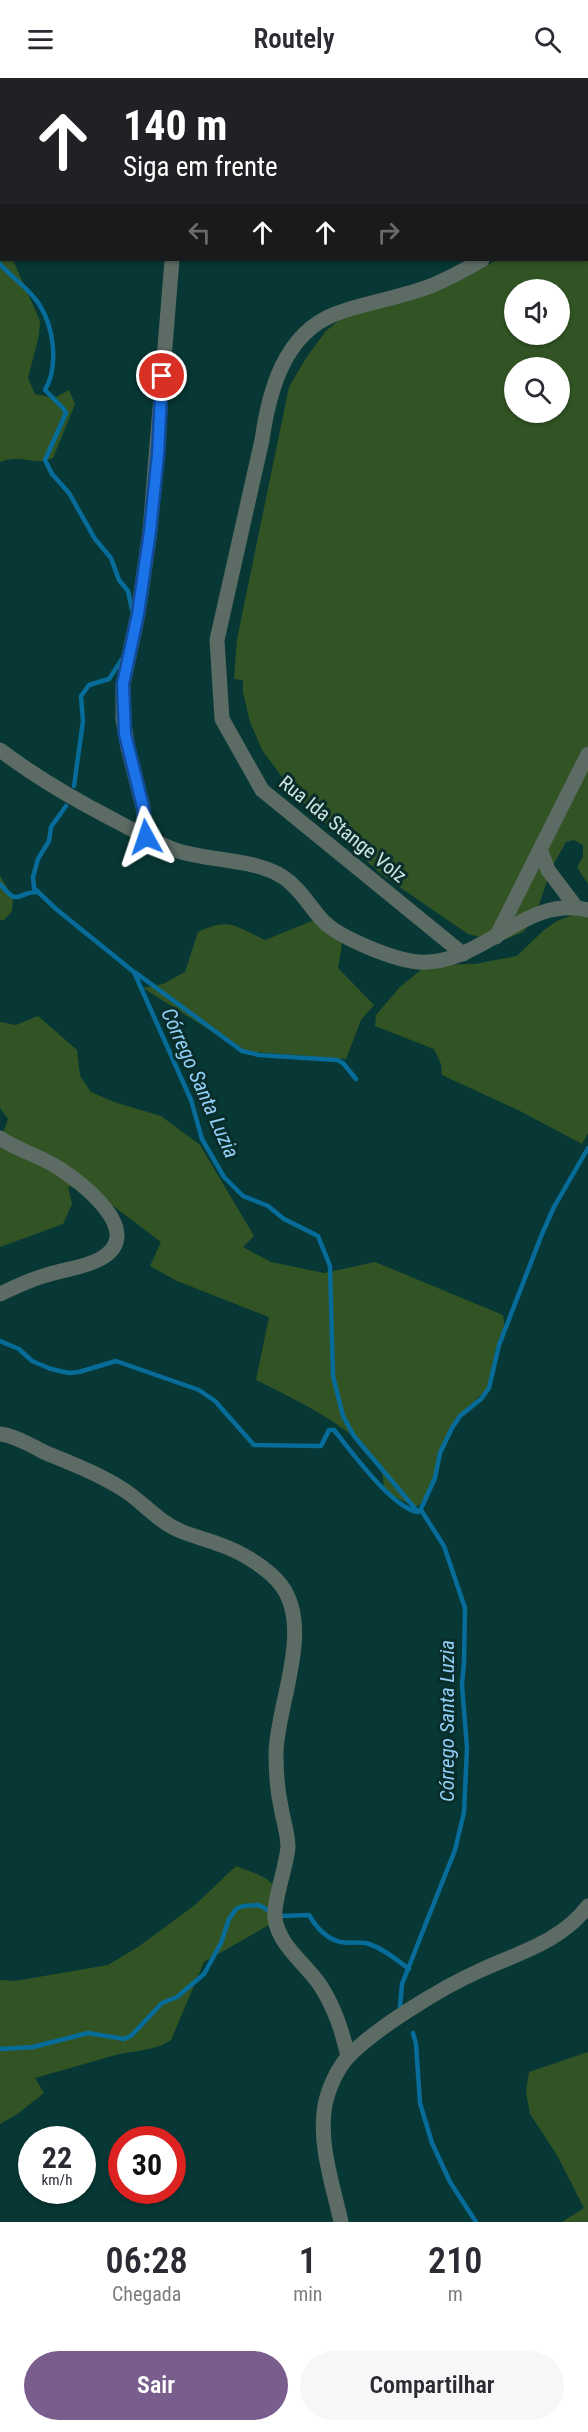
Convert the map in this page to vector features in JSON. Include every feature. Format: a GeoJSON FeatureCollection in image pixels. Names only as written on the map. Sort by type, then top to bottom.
{"type":"FeatureCollection","features":[{"type":"Feature","properties":{"kind":"street"},"geometry":{"type":"LineString","coordinates":[[146,837],[143,807],[123,719],[123,684],[138,614],[150,531],[172,261]]}},
{"type":"Feature","properties":{"kind":"street","name":"Rua Ida Stange Volz"},"geometry":{"type":"LineString","coordinates":[[463,954],[262,790],[222,719],[217,640],[267,408],[275,380],[286,357],[314,326],[334,315],[432,286],[480,261]]}},
{"type":"Feature","properties":{"kind":"street"},"geometry":{"type":"LineString","coordinates":[[0,750],[62,793],[146,837],[189,854],[263,868],[286,878],[330,927],[349,939],[406,960],[418,962],[463,954],[517,924],[549,910],[582,909]]}},
{"type":"Feature","properties":{"kind":"street"},"geometry":{"type":"LineString","coordinates":[[496,937],[588,754]]}},
{"type":"Feature","properties":{"kind":"street"},"geometry":{"type":"LineString","coordinates":[[540,849],[548,870],[582,909]]}},
{"type":"Feature","properties":{"kind":"street"},"geometry":{"type":"LineString","coordinates":[[0,1138],[58,1168],[101,1203],[111,1214],[117,1227],[117,1241],[112,1250],[100,1258],[80,1267],[45,1275],[0,1294]]}},
{"type":"Feature","properties":{"kind":"street"},"geometry":{"type":"LineString","coordinates":[[0,1434],[87,1470],[125,1491],[179,1532],[223,1545],[245,1557],[281,1584],[287,1596],[294,1628],[294,1653],[278,1726],[276,1751],[276,1774],[288,1844],[275,1917],[277,1928],[286,1945],[320,1985],[336,2014],[348,2056]]}},
{"type":"Feature","properties":{"kind":"street"},"geometry":{"type":"LineString","coordinates":[[341,2222],[323,2126],[325,2103],[348,2056],[390,2024],[453,1984],[552,1939],[567,1928],[588,1906]]}},
{"type":"Feature","properties":{"kind":"green space"},"geometry":{"type":"Polygon","coordinates":[[[0,261],[13,261],[40,321],[39,335],[28,378],[35,394],[54,398],[69,390],[75,404],[53,458],[39,461],[15,459],[0,462],[0,261]]]}},
{"type":"Feature","properties":{"kind":"green space"},"geometry":{"type":"Polygon","coordinates":[[[494,261],[588,261],[588,884],[577,867],[583,857],[583,845],[574,840],[566,842],[552,867],[534,919],[523,932],[499,942],[468,934],[382,875],[297,797],[262,750],[250,722],[243,692],[243,680],[234,679],[237,639],[289,387],[306,358],[326,331],[346,314],[376,299],[480,270],[494,261]]]}},
{"type":"Feature","properties":{"kind":"green space"},"geometry":{"type":"Polygon","coordinates":[[[0,876],[13,897],[12,911],[4,920],[0,920],[0,876]]]}},
{"type":"Feature","properties":{"kind":"green space"},"geometry":{"type":"Polygon","coordinates":[[[588,909],[588,1133],[582,1144],[520,1111],[442,1075],[441,1064],[434,1049],[375,1026],[376,1015],[400,987],[427,965],[475,964],[517,956],[557,921],[588,909]]]}},
{"type":"Feature","properties":{"kind":"green space"},"geometry":{"type":"Polygon","coordinates":[[[331,917],[339,930],[342,941],[338,968],[374,1005],[361,1020],[346,1059],[243,1051],[143,988],[163,984],[185,972],[198,932],[209,927],[232,925],[265,940],[312,921],[331,917]]]}},
{"type":"Feature","properties":{"kind":"green space"},"geometry":{"type":"Polygon","coordinates":[[[38,1016],[77,1050],[80,1076],[91,1092],[114,1102],[161,1116],[200,1145],[254,1236],[243,1247],[271,1262],[324,1273],[375,1262],[503,1315],[504,1335],[493,1363],[492,1384],[462,1413],[452,1427],[425,1502],[415,1507],[383,1491],[383,1477],[376,1462],[348,1433],[310,1408],[256,1380],[269,1317],[177,1281],[150,1266],[161,1242],[100,1196],[68,1186],[72,1204],[63,1224],[0,1247],[0,1142],[8,1119],[0,1108],[0,1022],[16,1025],[38,1016]]]}},
{"type":"Feature","properties":{"kind":"green space"},"geometry":{"type":"Polygon","coordinates":[[[236,1866],[257,1874],[271,1883],[277,1897],[276,1921],[204,1962],[171,2040],[150,2049],[112,2056],[35,2078],[44,2093],[16,2115],[0,2124],[0,1980],[15,1981],[108,1965],[138,1947],[195,1905],[236,1866]]]}},
{"type":"Feature","properties":{"kind":"green space"},"geometry":{"type":"Polygon","coordinates":[[[588,2052],[588,2222],[562,2222],[584,2208],[557,2155],[530,2114],[526,2092],[529,2072],[588,2052]]]}},
{"type":"Feature","properties":{"kind":"waterway"},"geometry":{"type":"LineString","coordinates":[[0,264],[35,298],[44,313],[51,335],[52,370],[45,390],[66,413],[45,460],[52,474],[69,493],[95,539],[111,558],[119,580],[128,591],[132,610]]}},
{"type":"Feature","properties":{"kind":"waterway"},"geometry":{"type":"LineString","coordinates":[[74,786],[83,721],[81,696],[89,685],[109,679],[122,659]]}},
{"type":"Feature","properties":{"kind":"waterway","name":"Córrego Santa Luzia"},"geometry":{"type":"LineString","coordinates":[[66,806],[51,827],[49,841],[38,859],[33,877],[34,888],[56,909],[134,972],[191,1100],[202,1139],[224,1177],[243,1196],[268,1206],[284,1219],[318,1236],[330,1266],[333,1376],[343,1416],[354,1436],[418,1512]]}},
{"type":"Feature","properties":{"kind":"waterway","name":"Córrego Santa Luzia"},"geometry":{"type":"LineString","coordinates":[[0,884],[15,897],[38,892]]}},
{"type":"Feature","properties":{"kind":"waterway"},"geometry":{"type":"LineString","coordinates":[[136,973],[242,1051],[259,1055],[337,1060],[343,1063],[356,1079]]}},
{"type":"Feature","properties":{"kind":"waterway"},"geometry":{"type":"LineString","coordinates":[[420,1511],[435,1478],[440,1453],[452,1428],[460,1416],[481,1399],[489,1388],[499,1345],[542,1234],[554,1207],[588,1148]]}},
{"type":"Feature","properties":{"kind":"waterway"},"geometry":{"type":"LineString","coordinates":[[0,1341],[19,1349],[32,1361],[51,1369],[69,1373],[79,1372],[116,1361],[199,1390],[215,1401],[254,1445],[321,1446],[329,1430],[334,1430],[384,1490],[408,1508],[418,1512]]}},
{"type":"Feature","properties":{"kind":"waterway","name":"Córrego Santa Luzia"},"geometry":{"type":"LineString","coordinates":[[400,2007],[402,1984],[455,1850],[464,1812],[467,1748],[462,1685],[465,1608],[444,1546],[421,1510]]}},
{"type":"Feature","properties":{"kind":"waterway"},"geometry":{"type":"LineString","coordinates":[[0,2049],[33,2047],[88,2033],[124,2039],[131,2036],[162,2003],[177,1997],[204,1974],[221,1943],[229,1919],[236,1909],[259,1905],[271,1912]]}},
{"type":"Feature","properties":{"kind":"waterway"},"geometry":{"type":"LineString","coordinates":[[281,1916],[309,1915],[318,1928],[331,1938],[341,1942],[375,1946],[409,1969]]}},
{"type":"Feature","properties":{"kind":"waterway","name":"Córrego Santa Luzia"},"geometry":{"type":"LineString","coordinates":[[413,2033],[416,2044],[420,2103],[432,2143],[450,2182],[476,2222]]}},
{"type":"Feature","properties":{"kind":"route"},"geometry":{"type":"LineString","coordinates":[[146,837],[143,807],[125,734],[123,684],[138,614],[150,531],[158,454],[162,376]]}}]}
